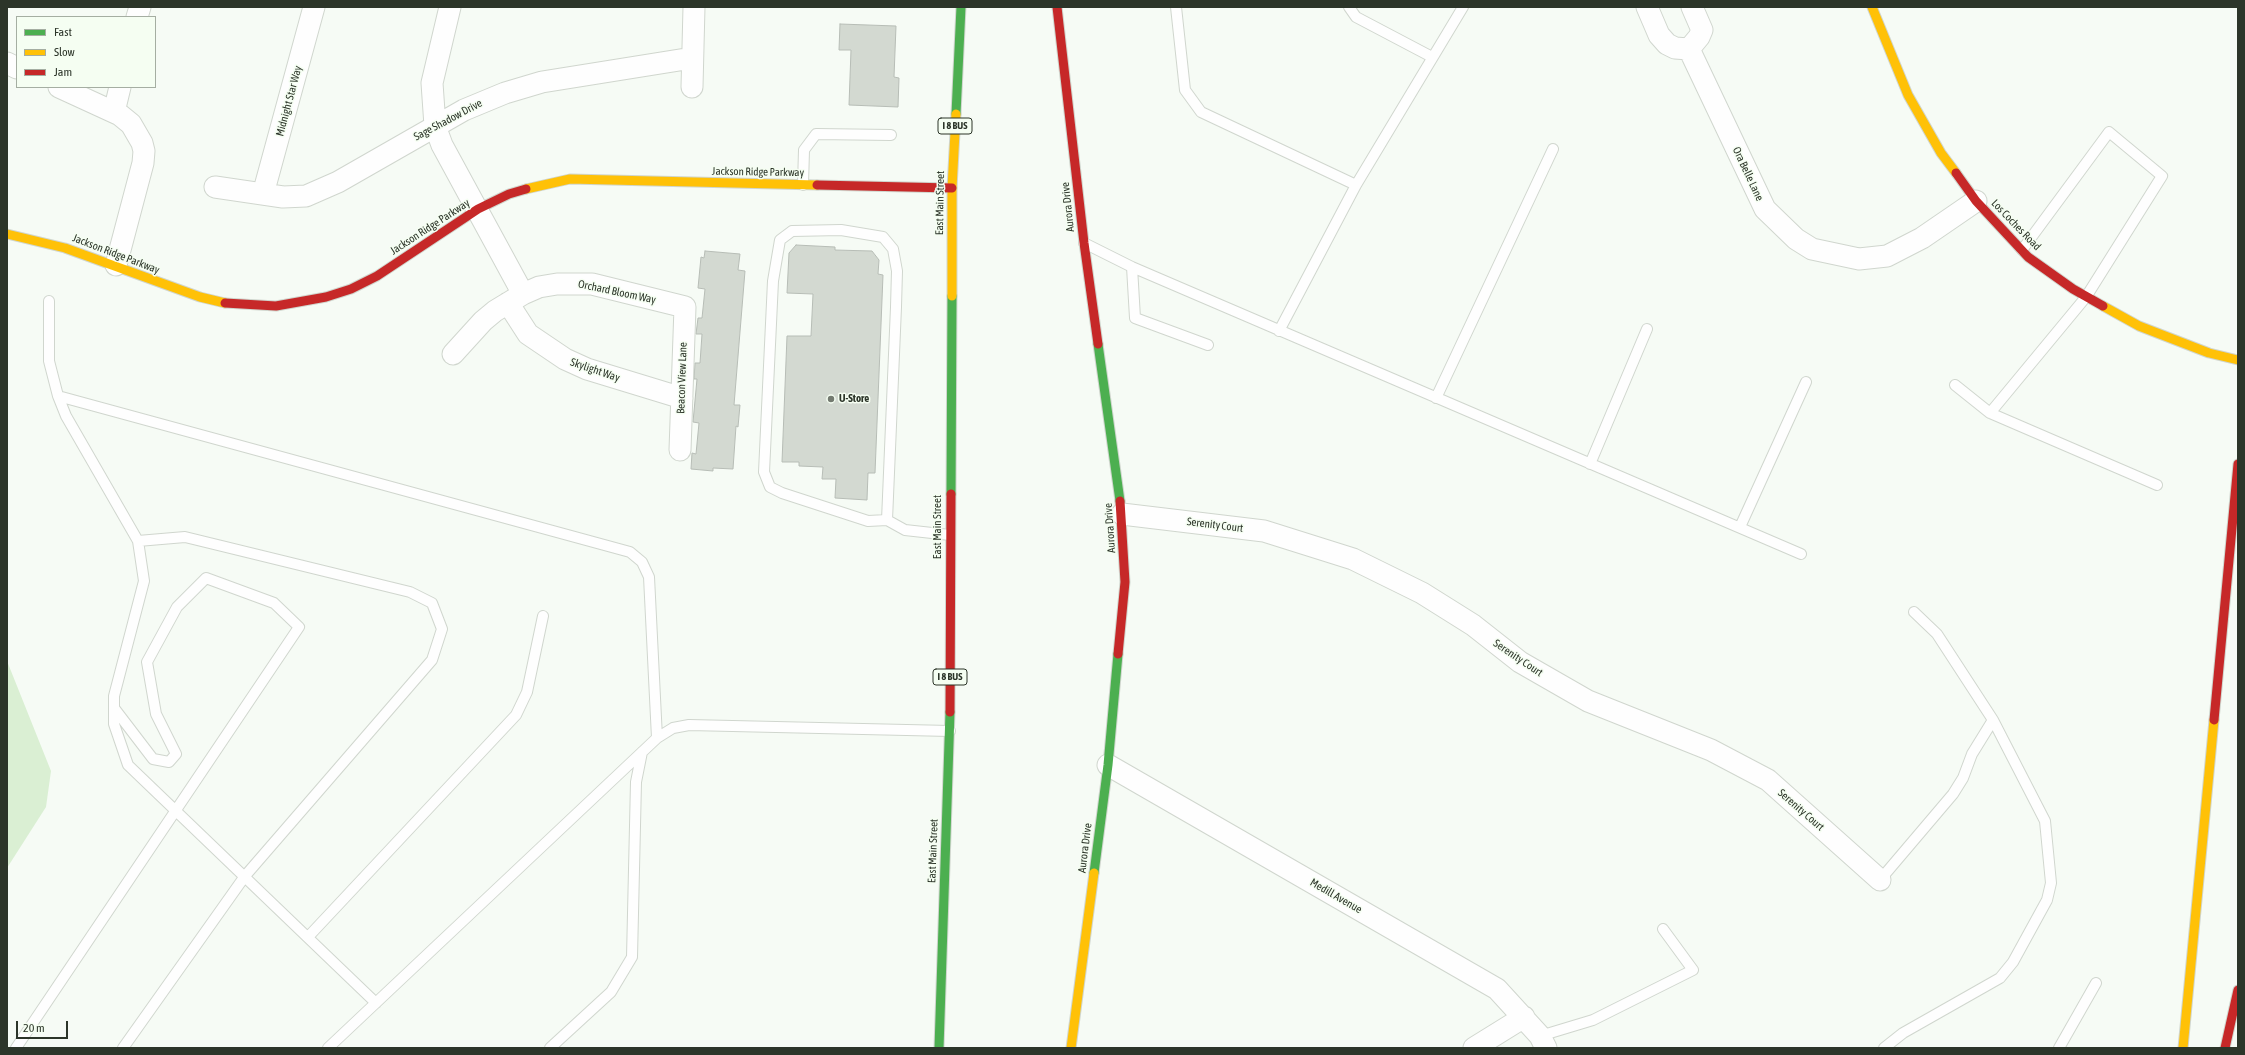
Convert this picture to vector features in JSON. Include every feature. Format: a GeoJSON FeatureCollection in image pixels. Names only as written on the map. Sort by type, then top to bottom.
{"type":"FeatureCollection","features":[{"type":"Feature","properties":{"kind":"main road","name":"East Main Street"},"geometry":{"type":"LineString","coordinates":[[938,1048],[950,731],[952,188],[962,7]]}},
{"type":"Feature","properties":{"kind":"main road","name":"Aurora Drive"},"geometry":{"type":"LineString","coordinates":[[1057,7],[1084,243],[1122,514],[1125,582],[1108,765],[1071,1048]]}},
{"type":"Feature","properties":{"kind":"main road","name":"Los Coches Road"},"geometry":{"type":"LineString","coordinates":[[1872,7],[1908,95],[1941,153],[1976,201],[2022,250],[2073,290],[2139,326],[2209,353],[2238,360]]}},
{"type":"Feature","properties":{"kind":"main road","name":"Jackson Ridge Parkway"},"geometry":{"type":"LineString","coordinates":[[7,234],[65,248],[116,265],[151,280],[224,303],[276,306],[300,303],[351,289],[377,276],[438,234],[478,209],[509,194],[541,184],[570,179],[952,188]]}},
{"type":"Feature","properties":{"kind":"main road"},"geometry":{"type":"LineString","coordinates":[[2183,1048],[2238,464]]}},
{"type":"Feature","properties":{"kind":"main road"},"geometry":{"type":"LineString","coordinates":[[2225,1048],[2238,990]]}},
{"type":"Feature","properties":{"kind":"street","name":"Midnight Star Way"},"geometry":{"type":"LineString","coordinates":[[263,194],[314,7]]}},
{"type":"Feature","properties":{"kind":"street","name":"Skylight Way"},"geometry":{"type":"LineString","coordinates":[[450,7],[432,83],[435,126],[442,145],[478,209],[515,298],[528,334],[564,359],[587,369],[682,398]]}},
{"type":"Feature","properties":{"kind":"street"},"geometry":{"type":"LineString","coordinates":[[692,87],[694,7]]}},
{"type":"Feature","properties":{"kind":"street"},"geometry":{"type":"LineString","coordinates":[[1647,7],[1659,35],[1667,44],[1675,48],[1689,49],[1699,37],[1702,30],[1692,7]]}},
{"type":"Feature","properties":{"kind":"street","name":"Ora Belle Lane"},"geometry":{"type":"LineString","coordinates":[[1689,49],[1765,208],[1796,239],[1812,249],[1859,259],[1887,256],[1922,238],[1976,201]]}},
{"type":"Feature","properties":{"kind":"street","name":"Sage Shadow Drive"},"geometry":{"type":"LineString","coordinates":[[215,187],[295,197],[319,191],[435,126],[484,101],[542,82],[692,58]]}},
{"type":"Feature","properties":{"kind":"street"},"geometry":{"type":"LineString","coordinates":[[7,63],[16,68]]}},
{"type":"Feature","properties":{"kind":"street"},"geometry":{"type":"LineString","coordinates":[[61,88],[126,119],[135,129],[142,143],[144,157],[116,265]]}},
{"type":"Feature","properties":{"kind":"street"},"geometry":{"type":"LineString","coordinates":[[114,112],[120,88]]}},
{"type":"Feature","properties":{"kind":"street","name":"Orchard Bloom Way"},"geometry":{"type":"LineString","coordinates":[[453,354],[483,321],[515,298],[539,287],[576,282],[592,284],[685,307]]}},
{"type":"Feature","properties":{"kind":"street","name":"Beacon View Lane"},"geometry":{"type":"LineString","coordinates":[[680,450],[685,307]]}},
{"type":"Feature","properties":{"kind":"street","name":"Serenity Court"},"geometry":{"type":"LineString","coordinates":[[1122,514],[1264,531],[1360,562],[1422,593],[1473,625],[1520,662],[1588,701],[1711,750],[1768,780],[1880,880]]}},
{"type":"Feature","properties":{"kind":"street","name":"Medill Avenue"},"geometry":{"type":"LineString","coordinates":[[1108,765],[1497,989],[1524,1017],[1543,1042]]}},
{"type":"Feature","properties":{"kind":"street"},"geometry":{"type":"LineString","coordinates":[[1474,1048],[1524,1017]]}},
{"type":"Feature","properties":{"kind":"lane"},"geometry":{"type":"LineString","coordinates":[[1176,7],[1185,90],[1201,112],[1356,185]]}},
{"type":"Feature","properties":{"kind":"lane"},"geometry":{"type":"LineString","coordinates":[[1349,7],[1356,17],[1432,57]]}},
{"type":"Feature","properties":{"kind":"lane"},"geometry":{"type":"LineString","coordinates":[[1279,331],[1356,185],[1462,7]]}},
{"type":"Feature","properties":{"kind":"lane"},"geometry":{"type":"LineString","coordinates":[[1990,413],[2086,297],[2162,176],[2109,132],[2022,250]]}},
{"type":"Feature","properties":{"kind":"lane"},"geometry":{"type":"LineString","coordinates":[[803,185],[804,150],[816,134],[891,135]]}},
{"type":"Feature","properties":{"kind":"lane"},"geometry":{"type":"LineString","coordinates":[[1436,398],[1553,149]]}},
{"type":"Feature","properties":{"kind":"lane"},"geometry":{"type":"LineString","coordinates":[[887,520],[897,271],[893,248],[883,237],[841,230],[792,231],[780,240],[773,281],[764,472],[770,487],[782,493],[868,521],[887,520],[905,530],[950,535]]}},
{"type":"Feature","properties":{"kind":"lane"},"geometry":{"type":"LineString","coordinates":[[1084,243],[1132,267],[1279,331],[1801,554]]}},
{"type":"Feature","properties":{"kind":"lane"},"geometry":{"type":"LineString","coordinates":[[1132,267],[1135,318],[1208,345]]}},
{"type":"Feature","properties":{"kind":"lane"},"geometry":{"type":"LineString","coordinates":[[49,301],[49,361],[58,396],[66,416],[138,541],[144,581],[114,696],[114,724],[128,765],[177,810],[376,1003]]}},
{"type":"Feature","properties":{"kind":"lane"},"geometry":{"type":"LineString","coordinates":[[1590,464],[1647,329]]}},
{"type":"Feature","properties":{"kind":"lane"},"geometry":{"type":"LineString","coordinates":[[1740,527],[1806,382]]}},
{"type":"Feature","properties":{"kind":"lane"},"geometry":{"type":"LineString","coordinates":[[1955,385],[1990,413],[2157,485]]}},
{"type":"Feature","properties":{"kind":"lane"},"geometry":{"type":"LineString","coordinates":[[58,396],[630,552],[642,562],[648,577],[657,738]]}},
{"type":"Feature","properties":{"kind":"lane"},"geometry":{"type":"LineString","coordinates":[[123,1048],[245,876],[432,660],[442,629],[432,603],[410,592],[185,537],[138,541]]}},
{"type":"Feature","properties":{"kind":"lane"},"geometry":{"type":"LineString","coordinates":[[16,1048],[300,627],[274,603],[206,578],[176,607],[147,662],[156,714],[176,754],[169,762],[153,759],[114,708]]}},
{"type":"Feature","properties":{"kind":"lane"},"geometry":{"type":"LineString","coordinates":[[1884,1048],[1903,1033],[2000,978],[2013,962],[2047,900],[2051,883],[2045,821],[1993,720],[1936,634],[1914,612]]}},
{"type":"Feature","properties":{"kind":"lane"},"geometry":{"type":"LineString","coordinates":[[308,937],[516,715],[527,692],[543,616]]}},
{"type":"Feature","properties":{"kind":"lane"},"geometry":{"type":"LineString","coordinates":[[1880,880],[1953,794],[1963,778],[1972,754],[1993,720]]}},
{"type":"Feature","properties":{"kind":"lane"},"geometry":{"type":"LineString","coordinates":[[328,1048],[657,738],[673,728],[689,725],[950,731]]}},
{"type":"Feature","properties":{"kind":"lane"},"geometry":{"type":"LineString","coordinates":[[550,1048],[611,992],[632,957],[636,782],[642,752]]}},
{"type":"Feature","properties":{"kind":"lane"},"geometry":{"type":"LineString","coordinates":[[1543,1042],[1593,1020],[1693,970],[1663,929]]}},
{"type":"Feature","properties":{"kind":"lane"},"geometry":{"type":"LineString","coordinates":[[2059,1048],[2096,983]]}},
{"type":"Feature","properties":{"kind":"green space"},"geometry":{"type":"Polygon","coordinates":[[[7,661],[51,771],[46,807],[7,868],[7,661]]]}},
{"type":"Feature","properties":{"kind":"building"},"geometry":{"type":"Polygon","coordinates":[[[840,24],[896,26],[894,77],[899,78],[898,107],[849,105],[851,50],[839,50],[840,24]]]}},
{"type":"Feature","properties":{"kind":"building","name":"U-Store"},"geometry":{"type":"Polygon","coordinates":[[[796,245],[835,247],[835,250],[872,251],[879,260],[878,274],[883,275],[875,473],[868,473],[867,500],[835,498],[836,479],[822,479],[823,467],[799,466],[799,462],[782,462],[787,336],[811,336],[813,294],[787,293],[789,253],[796,245]]]}},
{"type":"Feature","properties":{"kind":"building"},"geometry":{"type":"Polygon","coordinates":[[[705,251],[740,254],[738,270],[745,271],[734,405],[740,405],[738,427],[736,426],[733,469],[713,468],[713,471],[691,469],[692,453],[696,454],[699,423],[693,422],[697,379],[694,379],[695,363],[700,363],[702,334],[696,334],[698,318],[702,318],[705,289],[698,288],[701,257],[704,258],[705,251]]]}},
{"type":"Feature","properties":{"kind":"traffic: fast"},"geometry":{"type":"LineString","coordinates":[[956,114],[961,7]]}},
{"type":"Feature","properties":{"kind":"traffic: fast"},"geometry":{"type":"LineString","coordinates":[[951,494],[952,296]]}},
{"type":"Feature","properties":{"kind":"traffic: fast"},"geometry":{"type":"LineString","coordinates":[[1098,344],[1120,501]]}},
{"type":"Feature","properties":{"kind":"traffic: fast"},"geometry":{"type":"LineString","coordinates":[[1094,873],[1108,765],[1118,654]]}},
{"type":"Feature","properties":{"kind":"traffic: fast"},"geometry":{"type":"LineString","coordinates":[[939,1048],[950,712]]}},
{"type":"Feature","properties":{"kind":"traffic: slow"},"geometry":{"type":"LineString","coordinates":[[1872,7],[1908,95],[1941,153],[1956,173]]}},
{"type":"Feature","properties":{"kind":"traffic: slow"},"geometry":{"type":"LineString","coordinates":[[952,296],[952,188],[956,114]]}},
{"type":"Feature","properties":{"kind":"traffic: slow"},"geometry":{"type":"LineString","coordinates":[[526,189],[570,179],[817,185]]}},
{"type":"Feature","properties":{"kind":"traffic: slow"},"geometry":{"type":"LineString","coordinates":[[7,234],[65,248],[200,297],[225,303]]}},
{"type":"Feature","properties":{"kind":"traffic: slow"},"geometry":{"type":"LineString","coordinates":[[2103,306],[2139,326],[2209,353],[2238,360]]}},
{"type":"Feature","properties":{"kind":"traffic: slow"},"geometry":{"type":"LineString","coordinates":[[2183,1048],[2214,720]]}},
{"type":"Feature","properties":{"kind":"traffic: slow"},"geometry":{"type":"LineString","coordinates":[[1071,1048],[1094,873]]}},
{"type":"Feature","properties":{"kind":"traffic: jam"},"geometry":{"type":"LineString","coordinates":[[1057,7],[1084,243],[1098,344]]}},
{"type":"Feature","properties":{"kind":"traffic: jam"},"geometry":{"type":"LineString","coordinates":[[1956,173],[1976,201],[2028,257],[2073,289],[2103,306]]}},
{"type":"Feature","properties":{"kind":"traffic: jam"},"geometry":{"type":"LineString","coordinates":[[817,185],[952,188]]}},
{"type":"Feature","properties":{"kind":"traffic: jam"},"geometry":{"type":"LineString","coordinates":[[225,303],[276,306],[326,297],[351,289],[377,276],[478,209],[509,194],[526,189]]}},
{"type":"Feature","properties":{"kind":"traffic: jam"},"geometry":{"type":"LineString","coordinates":[[2214,720],[2238,464]]}},
{"type":"Feature","properties":{"kind":"traffic: jam"},"geometry":{"type":"LineString","coordinates":[[950,712],[951,494]]}},
{"type":"Feature","properties":{"kind":"traffic: jam"},"geometry":{"type":"LineString","coordinates":[[1118,654],[1125,582],[1120,501]]}},
{"type":"Feature","properties":{"kind":"traffic: jam"},"geometry":{"type":"LineString","coordinates":[[2225,1048],[2238,990]]}},
{"type":"Feature","properties":{"kind":"place","name":"U-Store"},"geometry":{"type":"Point","coordinates":[831,399]}}]}
